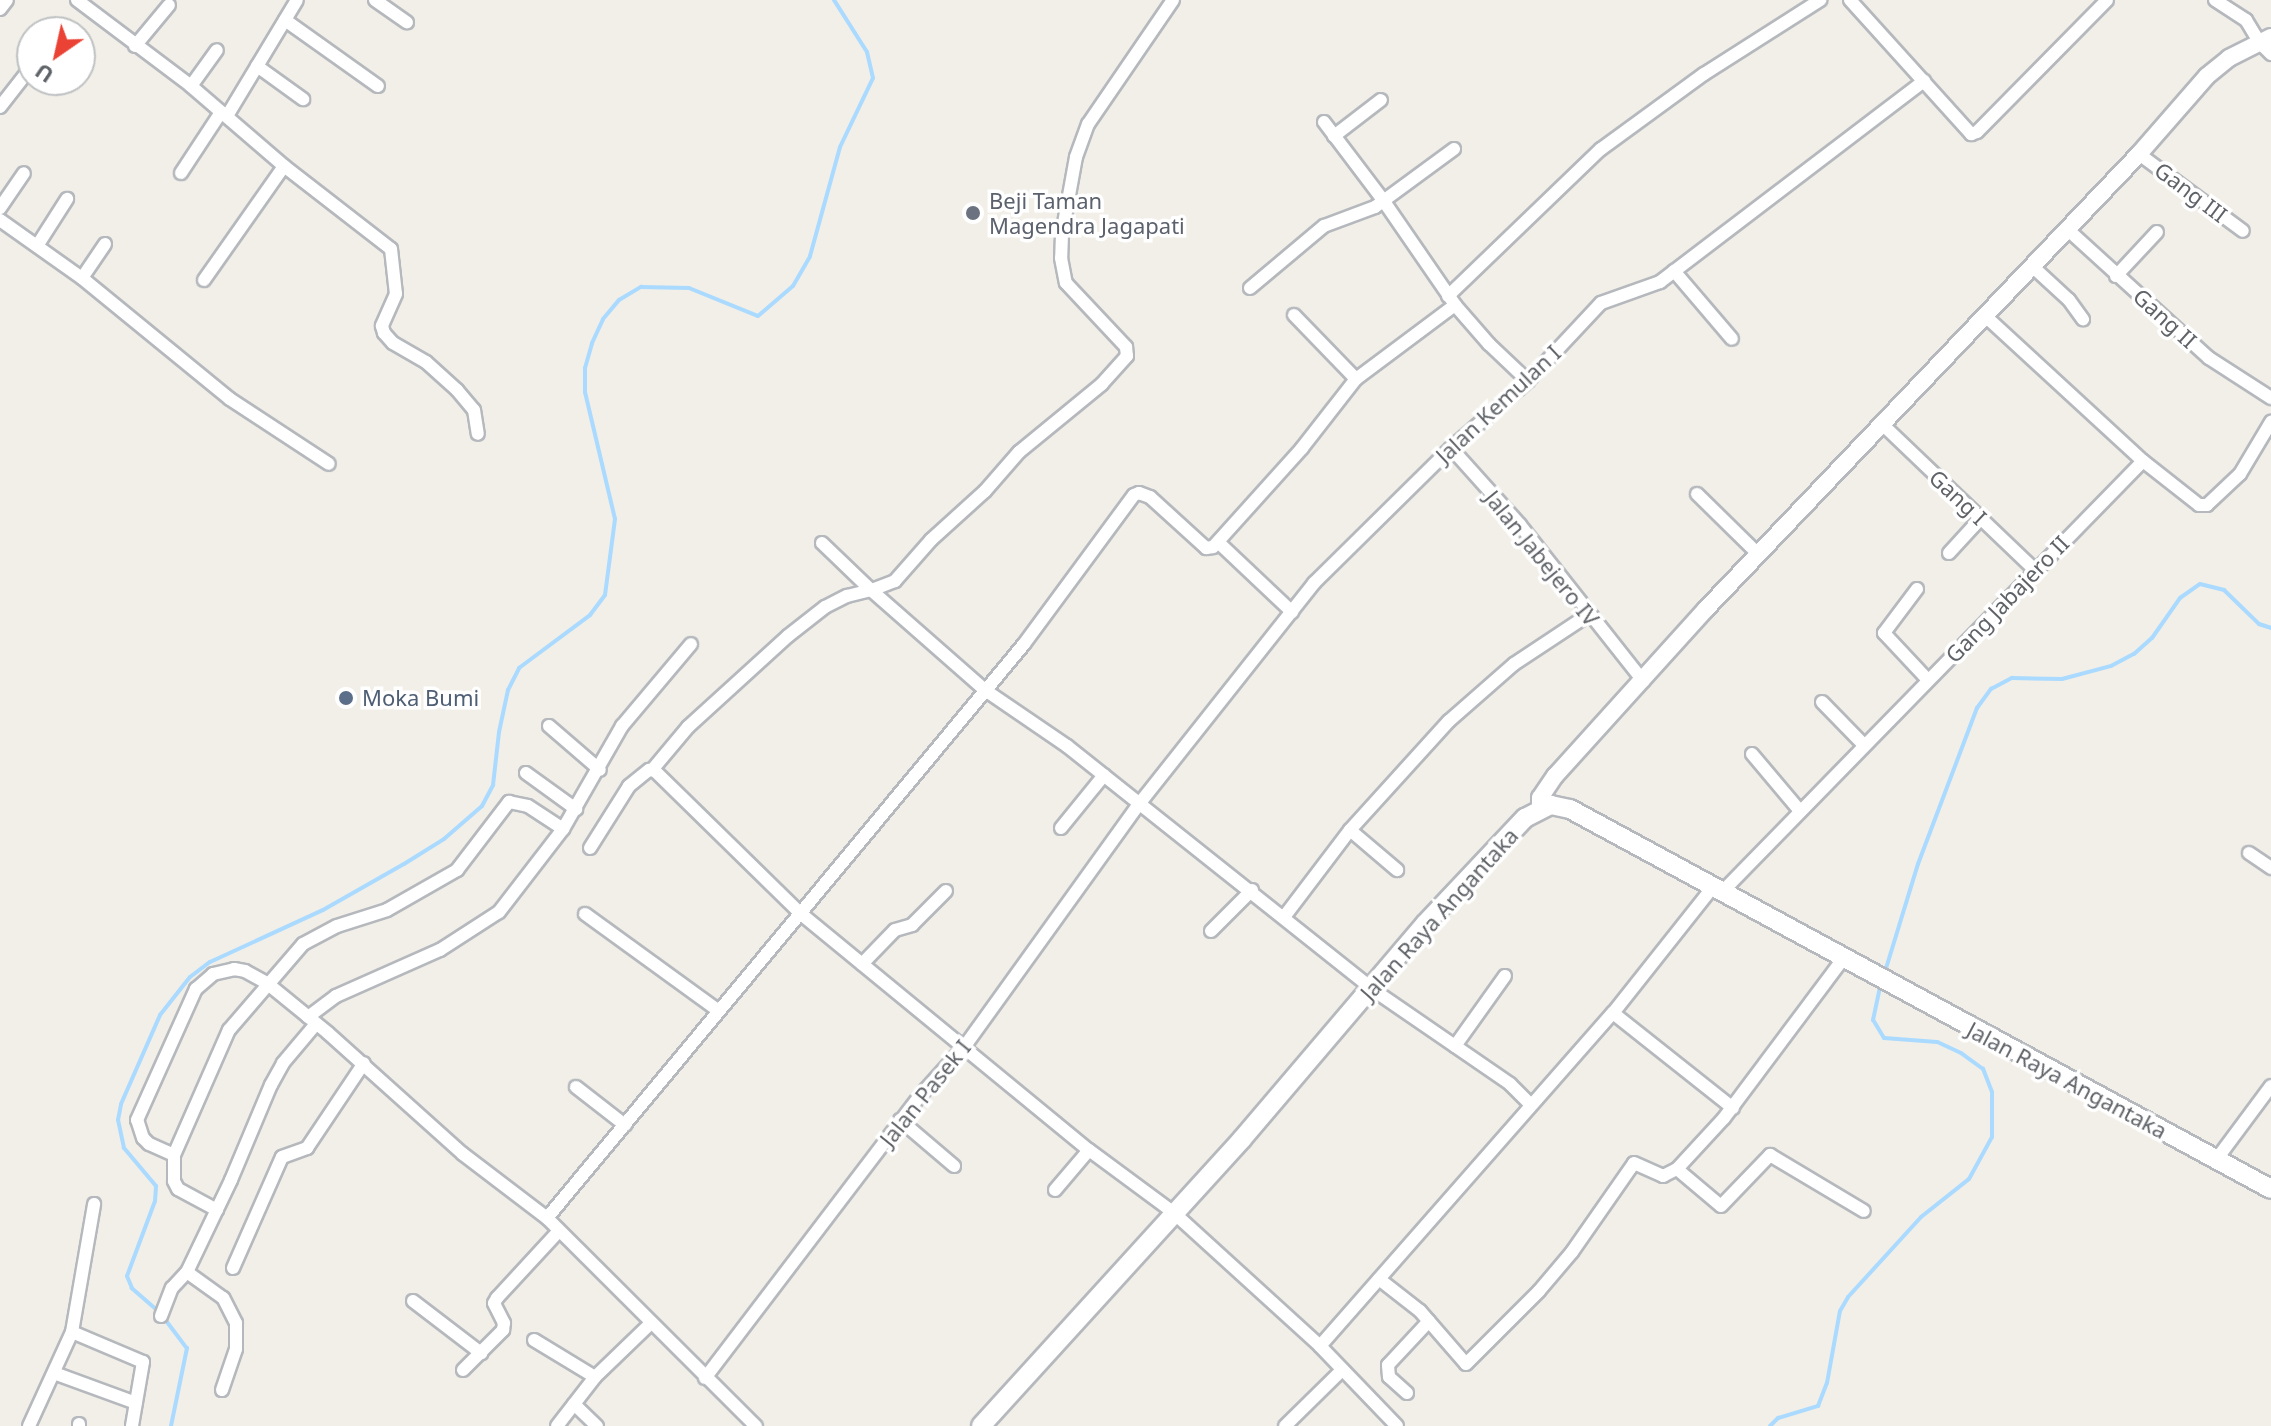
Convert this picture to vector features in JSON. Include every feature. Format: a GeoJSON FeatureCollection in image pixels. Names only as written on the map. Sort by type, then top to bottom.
{"type":"FeatureCollection","features":[{"type":"Feature","properties":{"kind":"main road","name":"Jalan Raya Angantaka"},"geometry":{"type":"LineString","coordinates":[[981,1426],[1174,1213],[1372,989],[1425,924],[1525,818],[1551,805],[1570,809],[1717,889],[1836,968],[1864,971],[2271,1189]]}},
{"type":"Feature","properties":{"kind":"street"},"geometry":{"type":"LineString","coordinates":[[0,9],[7,0]]}},
{"type":"Feature","properties":{"kind":"street"},"geometry":{"type":"LineString","coordinates":[[77,0],[191,86],[284,166],[391,249],[396,294],[382,326],[384,333],[393,343],[426,362],[457,390],[474,410],[478,434]]}},
{"type":"Feature","properties":{"kind":"street"},"geometry":{"type":"LineString","coordinates":[[181,173],[257,66],[297,0]]}},
{"type":"Feature","properties":{"kind":"street"},"geometry":{"type":"LineString","coordinates":[[375,0],[407,22]]}},
{"type":"Feature","properties":{"kind":"street"},"geometry":{"type":"LineString","coordinates":[[590,848],[629,786],[652,770],[688,727],[788,636],[825,607],[847,596],[895,581],[931,540],[985,491],[1019,452],[1102,384],[1127,356],[1126,347],[1066,283],[1061,258],[1062,234],[1076,157],[1088,124],[1173,0]]}},
{"type":"Feature","properties":{"kind":"street"},"geometry":{"type":"LineString","coordinates":[[547,1218],[985,690],[1134,495],[1139,493],[1150,497],[1206,548],[1218,542],[1302,448],[1356,379],[1452,300],[1601,149],[1704,74],[1820,0]]}},
{"type":"Feature","properties":{"kind":"street"},"geometry":{"type":"LineString","coordinates":[[1850,0],[1966,131],[1977,132],[2107,0]]}},
{"type":"Feature","properties":{"kind":"street"},"geometry":{"type":"LineString","coordinates":[[1540,809],[1540,798],[1555,776],[1637,675],[2139,154],[2207,76],[2229,58],[2267,45],[2246,20],[2215,0]]}},
{"type":"Feature","properties":{"kind":"street"},"geometry":{"type":"LineString","coordinates":[[135,46],[169,5]]}},
{"type":"Feature","properties":{"kind":"street"},"geometry":{"type":"LineString","coordinates":[[285,20],[378,86]]}},
{"type":"Feature","properties":{"kind":"street"},"geometry":{"type":"LineString","coordinates":[[191,86],[217,50]]}},
{"type":"Feature","properties":{"kind":"street"},"geometry":{"type":"LineString","coordinates":[[257,66],[303,99]]}},
{"type":"Feature","properties":{"kind":"street","name":"Jalan Kemulan I"},"geometry":{"type":"LineString","coordinates":[[1139,804],[1314,583],[1451,448],[1528,381],[1601,303],[1652,286],[1674,271],[1924,81]]}},
{"type":"Feature","properties":{"kind":"street"},"geometry":{"type":"LineString","coordinates":[[0,107],[16,86]]}},
{"type":"Feature","properties":{"kind":"street"},"geometry":{"type":"LineString","coordinates":[[1334,136],[1381,100]]}},
{"type":"Feature","properties":{"kind":"street"},"geometry":{"type":"LineString","coordinates":[[1324,122],[1452,300],[1489,344],[1528,381]]}},
{"type":"Feature","properties":{"kind":"street"},"geometry":{"type":"LineString","coordinates":[[1250,288],[1324,226],[1360,214],[1454,149]]}},
{"type":"Feature","properties":{"kind":"street","name":"Gang III"},"geometry":{"type":"LineString","coordinates":[[2139,154],[2243,231]]}},
{"type":"Feature","properties":{"kind":"street"},"geometry":{"type":"LineString","coordinates":[[204,280],[284,166]]}},
{"type":"Feature","properties":{"kind":"street"},"geometry":{"type":"LineString","coordinates":[[0,208],[24,173]]}},
{"type":"Feature","properties":{"kind":"street"},"geometry":{"type":"LineString","coordinates":[[37,246],[67,199]]}},
{"type":"Feature","properties":{"kind":"street"},"geometry":{"type":"LineString","coordinates":[[0,220],[82,278],[230,399],[329,464]]}},
{"type":"Feature","properties":{"kind":"street","name":"Gang II"},"geometry":{"type":"LineString","coordinates":[[2066,228],[2214,362],[2271,398]]}},
{"type":"Feature","properties":{"kind":"street"},"geometry":{"type":"LineString","coordinates":[[2116,276],[2157,232]]}},
{"type":"Feature","properties":{"kind":"street"},"geometry":{"type":"LineString","coordinates":[[82,278],[105,244]]}},
{"type":"Feature","properties":{"kind":"street"},"geometry":{"type":"LineString","coordinates":[[2032,266],[2069,300],[2083,319]]}},
{"type":"Feature","properties":{"kind":"street"},"geometry":{"type":"LineString","coordinates":[[1674,271],[1732,339]]}},
{"type":"Feature","properties":{"kind":"street"},"geometry":{"type":"LineString","coordinates":[[1294,315],[1356,379]]}},
{"type":"Feature","properties":{"kind":"street"},"geometry":{"type":"LineString","coordinates":[[1984,315],[2143,461],[2199,505],[2207,505],[2240,474],[2271,422]]}},
{"type":"Feature","properties":{"kind":"street","name":"Gang I"},"geometry":{"type":"LineString","coordinates":[[1881,423],[2035,570]]}},
{"type":"Feature","properties":{"kind":"street","name":"Jalan Jabejero IV"},"geometry":{"type":"LineString","coordinates":[[1451,448],[1520,525],[1637,675]]}},
{"type":"Feature","properties":{"kind":"street","name":"Gang Jabajero II"},"geometry":{"type":"LineString","coordinates":[[1320,1346],[1613,1013],[1717,889],[1800,811],[1927,679],[1985,626],[2035,570],[2143,461]]}},
{"type":"Feature","properties":{"kind":"street"},"geometry":{"type":"LineString","coordinates":[[1697,494],[1757,553]]}},
{"type":"Feature","properties":{"kind":"street"},"geometry":{"type":"LineString","coordinates":[[1949,553],[1982,517]]}},
{"type":"Feature","properties":{"kind":"street"},"geometry":{"type":"LineString","coordinates":[[1218,542],[1292,612]]}},
{"type":"Feature","properties":{"kind":"street"},"geometry":{"type":"LineString","coordinates":[[822,543],[985,690],[1104,775],[1252,890],[1372,989],[1510,1084],[1530,1104]]}},
{"type":"Feature","properties":{"kind":"street"},"geometry":{"type":"LineString","coordinates":[[1917,589],[1884,633],[1927,679]]}},
{"type":"Feature","properties":{"kind":"street"},"geometry":{"type":"LineString","coordinates":[[1284,917],[1350,830],[1400,772],[1470,701],[1514,664],[1588,615]]}},
{"type":"Feature","properties":{"kind":"street"},"geometry":{"type":"LineString","coordinates":[[161,1316],[172,1288],[187,1272],[217,1210],[271,1085],[312,1020],[336,996],[440,950],[499,912],[563,829],[600,770],[622,726],[691,644]]}},
{"type":"Feature","properties":{"kind":"street"},"geometry":{"type":"LineString","coordinates":[[1822,702],[1863,744]]}},
{"type":"Feature","properties":{"kind":"street"},"geometry":{"type":"LineString","coordinates":[[549,726],[600,770]]}},
{"type":"Feature","properties":{"kind":"street"},"geometry":{"type":"LineString","coordinates":[[1752,754],[1800,811]]}},
{"type":"Feature","properties":{"kind":"street"},"geometry":{"type":"LineString","coordinates":[[652,770],[800,913],[1089,1150],[1174,1213],[1320,1346],[1397,1426]]}},
{"type":"Feature","properties":{"kind":"street"},"geometry":{"type":"LineString","coordinates":[[526,773],[576,809]]}},
{"type":"Feature","properties":{"kind":"street"},"geometry":{"type":"LineString","coordinates":[[1061,828],[1104,775]]}},
{"type":"Feature","properties":{"kind":"street"},"geometry":{"type":"LineString","coordinates":[[217,1210],[178,1189],[174,1181],[174,1155],[229,1030],[268,984],[310,940],[387,910],[457,870],[509,802],[528,806],[563,829]]}},
{"type":"Feature","properties":{"kind":"street","name":"Jalan Pasek I"},"geometry":{"type":"LineString","coordinates":[[705,1378],[900,1120],[965,1046],[1139,804]]}},
{"type":"Feature","properties":{"kind":"street"},"geometry":{"type":"LineString","coordinates":[[1350,830],[1397,870]]}},
{"type":"Feature","properties":{"kind":"street"},"geometry":{"type":"LineString","coordinates":[[2249,853],[2271,868]]}},
{"type":"Feature","properties":{"kind":"street"},"geometry":{"type":"LineString","coordinates":[[1211,931],[1252,890]]}},
{"type":"Feature","properties":{"kind":"street"},"geometry":{"type":"LineString","coordinates":[[862,964],[895,930],[912,925],[946,891]]}},
{"type":"Feature","properties":{"kind":"street"},"geometry":{"type":"LineString","coordinates":[[585,914],[719,1011]]}},
{"type":"Feature","properties":{"kind":"street"},"geometry":{"type":"LineString","coordinates":[[1379,1279],[1429,1321],[1466,1364],[1539,1291],[1572,1252],[1634,1163],[1659,1177],[1677,1169],[1733,1108],[1836,968]]}},
{"type":"Feature","properties":{"kind":"street"},"geometry":{"type":"LineString","coordinates":[[174,1155],[149,1144],[137,1120],[196,989],[213,974],[234,969],[268,984],[364,1063],[463,1154],[547,1218],[650,1324],[756,1426]]}},
{"type":"Feature","properties":{"kind":"street"},"geometry":{"type":"LineString","coordinates":[[1455,1046],[1505,976]]}},
{"type":"Feature","properties":{"kind":"street"},"geometry":{"type":"LineString","coordinates":[[1613,1013],[1733,1108]]}},
{"type":"Feature","properties":{"kind":"street"},"geometry":{"type":"LineString","coordinates":[[233,1268],[282,1157],[307,1148],[364,1063]]}},
{"type":"Feature","properties":{"kind":"street"},"geometry":{"type":"LineString","coordinates":[[2216,1160],[2271,1086]]}},
{"type":"Feature","properties":{"kind":"street"},"geometry":{"type":"LineString","coordinates":[[576,1087],[625,1125]]}},
{"type":"Feature","properties":{"kind":"street"},"geometry":{"type":"LineString","coordinates":[[2258,1105],[2271,1111]]}},
{"type":"Feature","properties":{"kind":"street"},"geometry":{"type":"LineString","coordinates":[[900,1120],[954,1166]]}},
{"type":"Feature","properties":{"kind":"street"},"geometry":{"type":"LineString","coordinates":[[1055,1190],[1089,1150]]}},
{"type":"Feature","properties":{"kind":"street"},"geometry":{"type":"LineString","coordinates":[[1677,1169],[1721,1206],[1770,1155],[1864,1211]]}},
{"type":"Feature","properties":{"kind":"street"},"geometry":{"type":"LineString","coordinates":[[29,1426],[72,1332],[94,1204]]}},
{"type":"Feature","properties":{"kind":"street"},"geometry":{"type":"LineString","coordinates":[[463,1370],[504,1326],[495,1303],[521,1269],[558,1232]]}},
{"type":"Feature","properties":{"kind":"street"},"geometry":{"type":"LineString","coordinates":[[187,1272],[223,1298],[236,1323],[236,1349],[222,1390]]}},
{"type":"Feature","properties":{"kind":"street"},"geometry":{"type":"LineString","coordinates":[[413,1301],[481,1353]]}},
{"type":"Feature","properties":{"kind":"street"},"geometry":{"type":"LineString","coordinates":[[1407,1393],[1389,1377],[1388,1365],[1429,1321]]}},
{"type":"Feature","properties":{"kind":"street"},"geometry":{"type":"LineString","coordinates":[[557,1426],[595,1377],[650,1324]]}},
{"type":"Feature","properties":{"kind":"street"},"geometry":{"type":"LineString","coordinates":[[72,1332],[143,1362],[132,1426]]}},
{"type":"Feature","properties":{"kind":"street"},"geometry":{"type":"LineString","coordinates":[[534,1340],[595,1377]]}},
{"type":"Feature","properties":{"kind":"street"},"geometry":{"type":"LineString","coordinates":[[1285,1426],[1342,1370]]}},
{"type":"Feature","properties":{"kind":"street"},"geometry":{"type":"LineString","coordinates":[[54,1373],[136,1403]]}},
{"type":"Feature","properties":{"kind":"street"},"geometry":{"type":"LineString","coordinates":[[574,1404],[597,1426]]}},
{"type":"Feature","properties":{"kind":"waterway"},"geometry":{"type":"LineString","coordinates":[[158,1311],[132,1288],[127,1276],[155,1201],[156,1186],[124,1148],[118,1120],[121,1104],[160,1015],[190,977],[210,962],[323,910],[404,864],[444,839],[482,806],[493,785],[508,690],[519,668],[590,615],[605,595],[615,519],[585,392],[585,368],[592,343],[603,319],[619,300],[641,287],[689,288],[758,316],[793,286],[810,256],[840,147],[873,78],[867,52],[834,0]]}},
{"type":"Feature","properties":{"kind":"waterway"},"geometry":{"type":"LineString","coordinates":[[1884,975],[1918,864],[1977,708],[1991,689],[2012,678],[2062,679],[2111,666],[2134,654],[2152,638],[2180,598],[2200,584],[2224,590],[2259,624],[2271,628]]}},
{"type":"Feature","properties":{"kind":"waterway"},"geometry":{"type":"LineString","coordinates":[[1770,1426],[1778,1418],[1818,1406],[1827,1383],[1840,1311],[1848,1297],[1921,1217],[1969,1179],[1992,1137],[1992,1092],[1983,1069],[1961,1053],[1937,1042],[1884,1038],[1873,1020],[1881,983]]}},
{"type":"Feature","properties":{"kind":"waterway"},"geometry":{"type":"LineString","coordinates":[[164,1318],[187,1348],[171,1426]]}},
{"type":"Feature","properties":{"kind":"place","name":"Beji Taman Magendra Jagapati"},"geometry":{"type":"Point","coordinates":[973,213]}},
{"type":"Feature","properties":{"kind":"place","name":"Moka Bumi"},"geometry":{"type":"Point","coordinates":[346,698]}}]}
